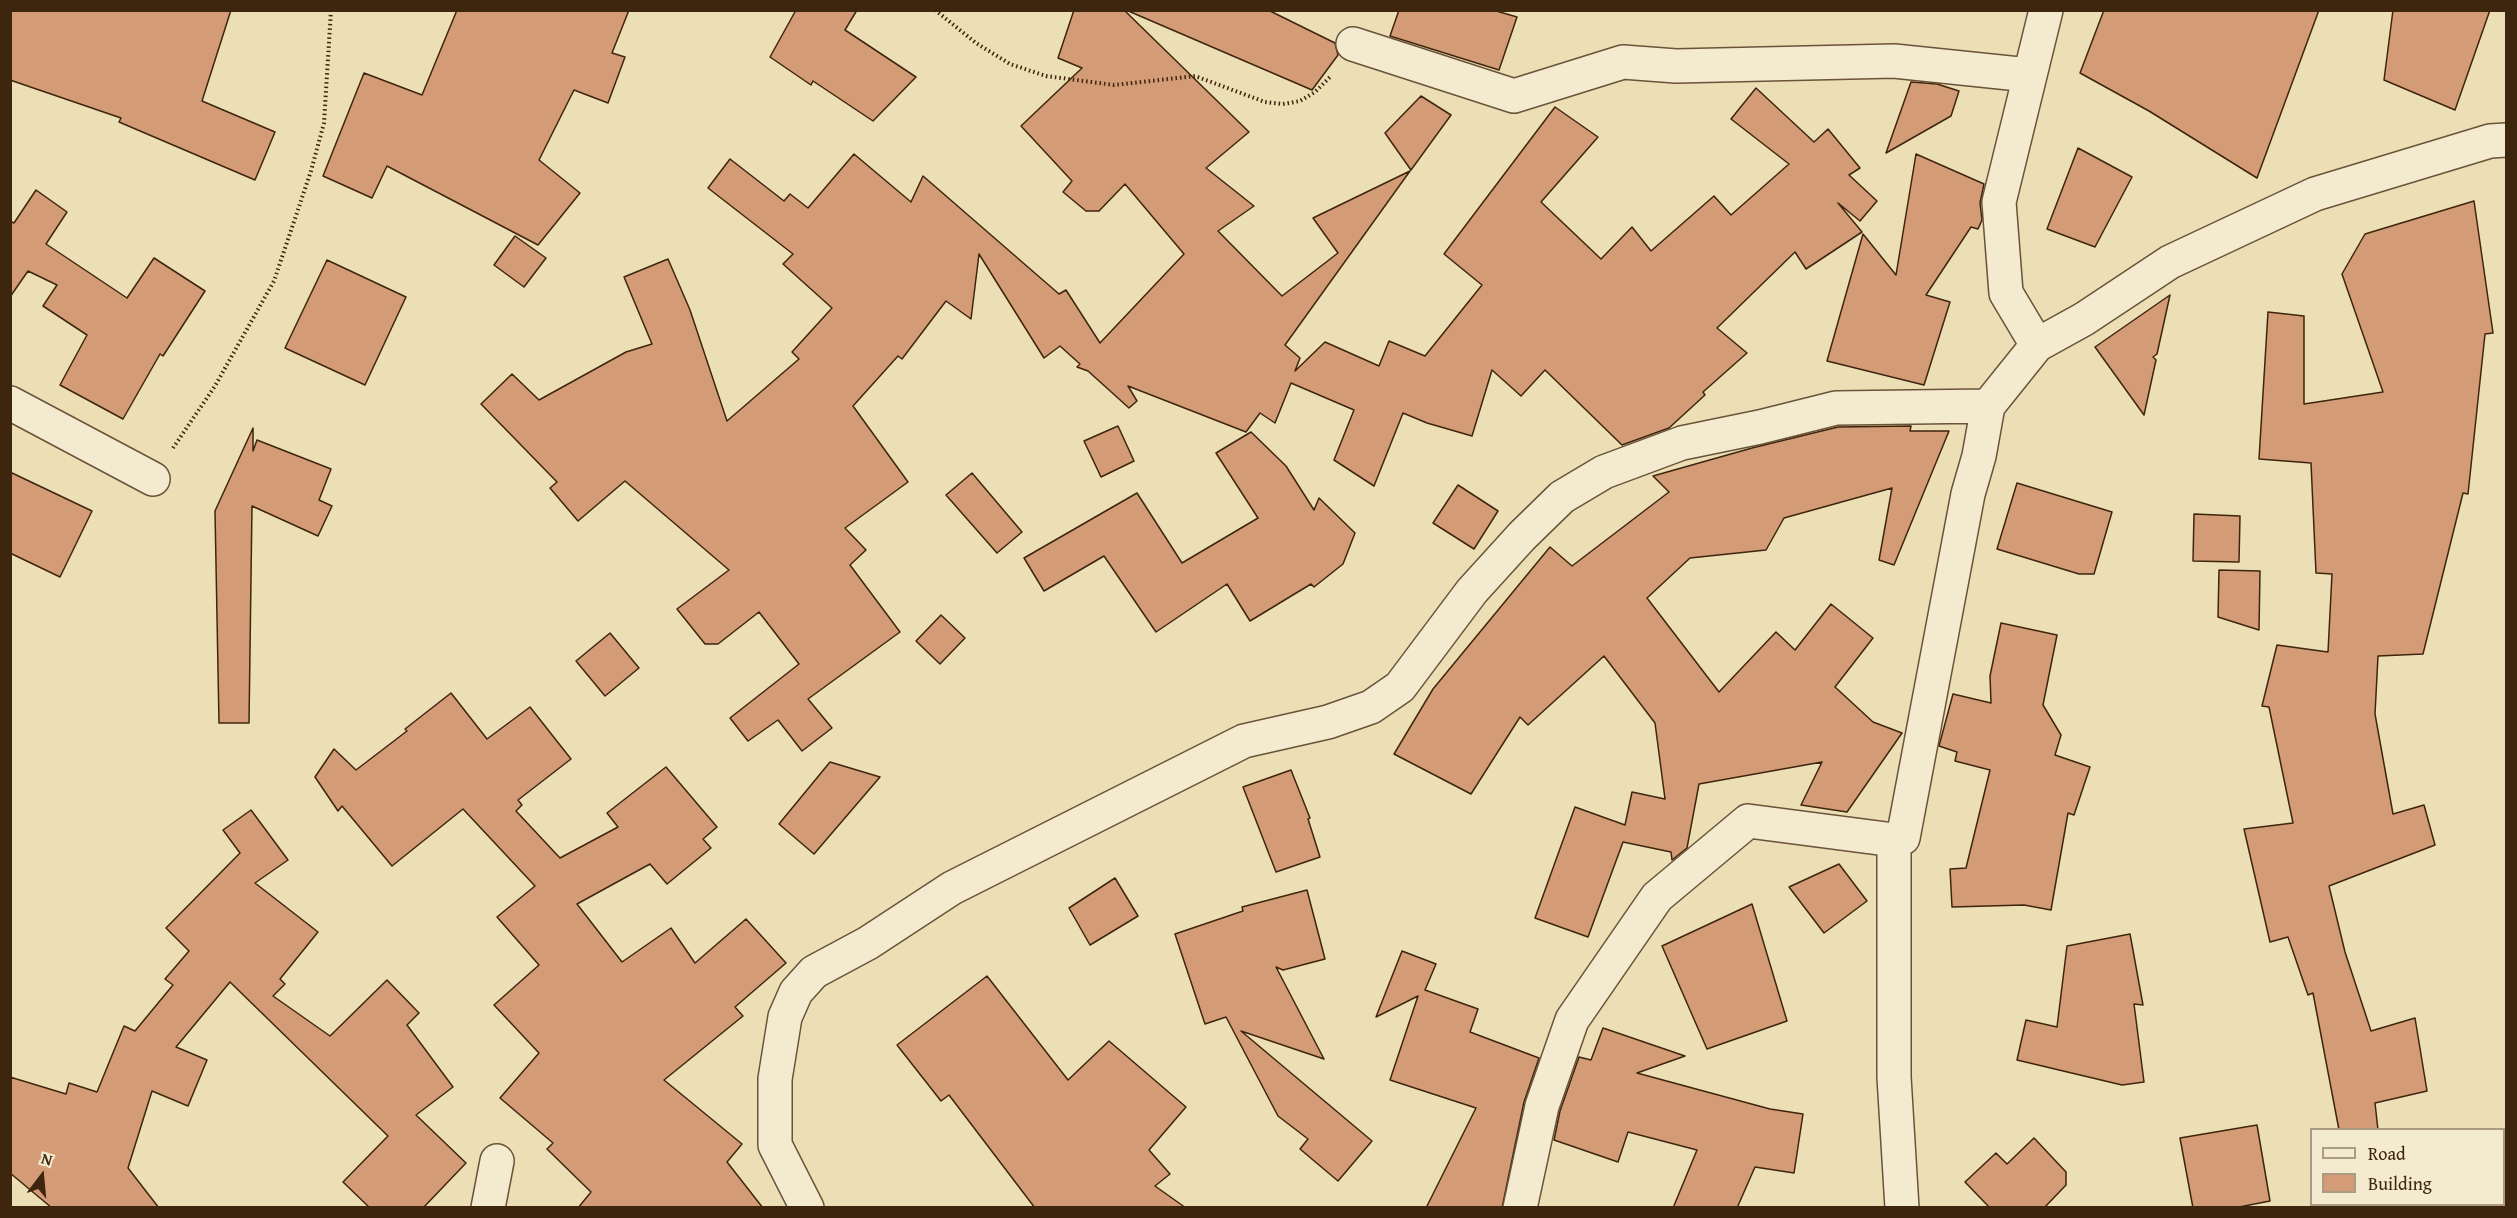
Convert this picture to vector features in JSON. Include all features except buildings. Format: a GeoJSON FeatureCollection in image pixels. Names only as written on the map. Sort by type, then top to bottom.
{"type":"FeatureCollection","features":[{"type":"Feature","properties":{"kind":"street"},"geometry":{"type":"LineString","coordinates":[[2037,345],[2006,293],[1999,202],[2046,10]]}},
{"type":"Feature","properties":{"kind":"street"},"geometry":{"type":"LineString","coordinates":[[1353,44],[1514,96],[1623,62],[1676,66],[1894,62],[2029,75]]}},
{"type":"Feature","properties":{"kind":"street"},"geometry":{"type":"LineString","coordinates":[[1520,1208],[1542,1106],[1572,1020],[1657,897],[1748,821],[1894,840],[1903,838],[1968,494],[1979,456],[1988,406],[2037,345],[2084,319],[2170,262],[2315,194],[2490,141],[2506,140]]}},
{"type":"Feature","properties":{"kind":"street"},"geometry":{"type":"LineString","coordinates":[[10,403],[153,478]]}},
{"type":"Feature","properties":{"kind":"street"},"geometry":{"type":"LineString","coordinates":[[807,1208],[775,1145],[775,1079],[785,1017],[796,992],[814,972],[868,943],[952,888],[1244,741],[1328,722],[1371,707],[1400,687],[1472,591],[1522,536],[1562,497],[1604,472],[1682,443],[1836,408],[1988,406]]}},
{"type":"Feature","properties":{"kind":"street"},"geometry":{"type":"LineString","coordinates":[[1894,840],[1894,1077],[1902,1208]]}},
{"type":"Feature","properties":{"kind":"street"},"geometry":{"type":"LineString","coordinates":[[488,1208],[497,1161]]}},
{"type":"Feature","properties":{"kind":"path"},"geometry":{"type":"LineString","coordinates":[[153,478],[215,386],[274,281],[324,123],[331,10]]}},
{"type":"Feature","properties":{"kind":"path"},"geometry":{"type":"LineString","coordinates":[[934,10],[976,43],[1010,64],[1046,76],[1114,85],[1195,76],[1265,102],[1283,104],[1300,101]]}}]}
